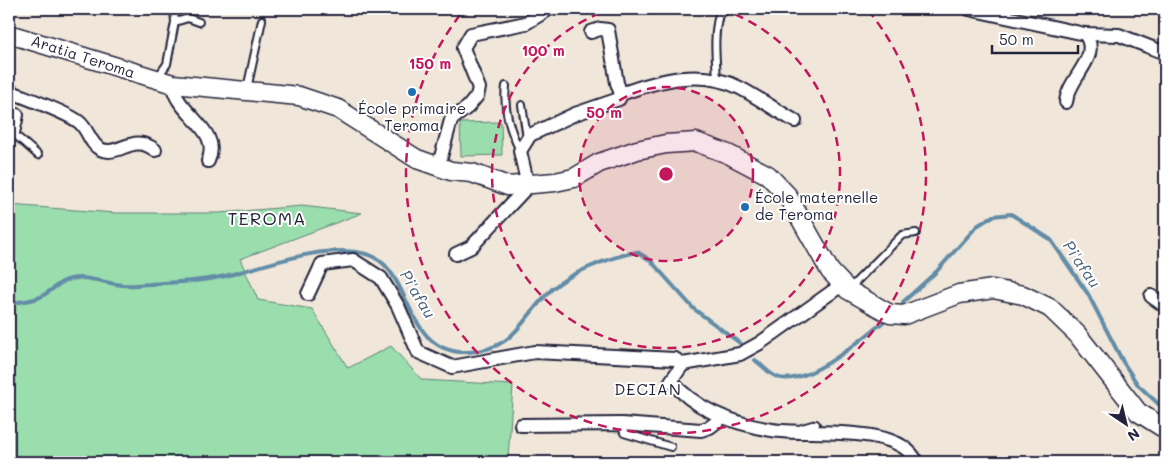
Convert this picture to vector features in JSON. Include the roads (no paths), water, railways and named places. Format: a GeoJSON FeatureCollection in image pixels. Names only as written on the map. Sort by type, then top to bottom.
{"type":"FeatureCollection","features":[{"type":"Feature","properties":{"kind":"main road","name":"Aratia Teroma"},"geometry":{"type":"LineString","coordinates":[[9,34],[165,82],[246,92],[299,96],[338,109],[417,158],[436,166],[472,173],[508,186],[528,186],[574,178],[599,163],[637,150],[666,144],[696,142],[728,154],[768,175],[787,195],[830,271],[846,287],[890,314],[904,315],[959,294],[992,289],[1023,295],[1050,308],[1077,334],[1138,412],[1165,429]]}},
{"type":"Feature","properties":{"kind":"street"},"geometry":{"type":"LineString","coordinates":[[436,166],[441,157],[451,120],[468,107],[479,93],[479,88],[463,48],[471,34],[526,23],[549,9]]}},
{"type":"Feature","properties":{"kind":"street"},"geometry":{"type":"LineString","coordinates":[[969,9],[1085,34],[1119,36],[1165,53]]}},
{"type":"Feature","properties":{"kind":"street"},"geometry":{"type":"LineString","coordinates":[[456,254],[471,247],[528,186],[520,151],[530,135],[556,122],[619,99],[621,94],[617,83],[608,30],[600,29],[591,32]]}},
{"type":"Feature","properties":{"kind":"street"},"geometry":{"type":"LineString","coordinates":[[1066,102],[1067,90],[1090,53],[1091,41],[1085,34]]}},
{"type":"Feature","properties":{"kind":"street"},"geometry":{"type":"LineString","coordinates":[[621,94],[677,78],[700,76],[738,86],[795,121]]}},
{"type":"Feature","properties":{"kind":"street"},"geometry":{"type":"LineString","coordinates":[[165,82],[193,116],[209,140],[212,152],[208,161]]}},
{"type":"Feature","properties":{"kind":"street"},"geometry":{"type":"LineString","coordinates":[[9,90],[79,122],[99,149],[106,150],[136,142],[146,143],[155,150]]}},
{"type":"Feature","properties":{"kind":"street"},"geometry":{"type":"LineString","coordinates":[[11,135],[17,115]]}},
{"type":"Feature","properties":{"kind":"street"},"geometry":{"type":"LineString","coordinates":[[308,294],[322,264],[353,260],[381,278],[398,306],[418,352],[452,367],[535,352],[675,359],[683,364],[740,354],[846,287]]}},
{"type":"Feature","properties":{"kind":"street"},"geometry":{"type":"LineString","coordinates":[[1152,296],[1165,306]]}},
{"type":"Feature","properties":{"kind":"street"},"geometry":{"type":"LineString","coordinates":[[683,364],[671,381],[680,391],[704,408],[723,417],[748,425],[775,430],[873,437],[896,442],[908,450],[916,462]]}},
{"type":"Feature","properties":{"kind":"street"},"geometry":{"type":"LineString","coordinates":[[521,425],[622,424],[701,430],[710,427],[723,417]]}},
{"type":"Feature","properties":{"kind":"lane"},"geometry":{"type":"LineString","coordinates":[[165,82],[175,22],[174,9]]}},
{"type":"Feature","properties":{"kind":"lane"},"geometry":{"type":"LineString","coordinates":[[717,81],[714,48],[716,27],[719,14],[729,9]]}},
{"type":"Feature","properties":{"kind":"lane"},"geometry":{"type":"LineString","coordinates":[[175,22],[188,18],[199,22]]}},
{"type":"Feature","properties":{"kind":"lane"},"geometry":{"type":"LineString","coordinates":[[246,92],[262,20]]}},
{"type":"Feature","properties":{"kind":"lane"},"geometry":{"type":"LineString","coordinates":[[506,86],[504,94],[509,124],[520,151]]}},
{"type":"Feature","properties":{"kind":"lane"},"geometry":{"type":"LineString","coordinates":[[522,105],[527,139]]}},
{"type":"Feature","properties":{"kind":"lane"},"geometry":{"type":"LineString","coordinates":[[11,135],[38,155]]}},
{"type":"Feature","properties":{"kind":"lane"},"geometry":{"type":"LineString","coordinates":[[846,287],[902,235],[916,232]]}},
{"type":"Feature","properties":{"kind":"lane"},"geometry":{"type":"LineString","coordinates":[[622,424],[624,432],[671,447]]}},
{"type":"Feature","properties":{"kind":"lane"},"geometry":{"type":"LineString","coordinates":[[791,431],[816,424]]}},
{"type":"Feature","properties":{"kind":"waterway","name":"Pi'afau"},"geometry":{"type":"LineString","coordinates":[[903,302],[936,272],[977,226],[993,216],[1011,214],[1051,240],[1088,294],[1123,362],[1138,385],[1165,410]]}},
{"type":"Feature","properties":{"kind":"waterway","name":"Pi'afau"},"geometry":{"type":"LineString","coordinates":[[9,304],[38,298],[63,281],[74,278],[126,285],[197,281],[225,276],[313,253],[349,251],[366,254],[381,262],[392,275],[419,325],[431,340],[447,349],[468,352],[496,346],[506,340],[549,292],[578,272],[616,257],[637,252],[650,260],[694,309],[741,344]]}},
{"type":"Feature","properties":{"kind":"waterway","name":"Pi'afau"},"geometry":{"type":"LineString","coordinates":[[755,360],[774,376],[789,379],[802,376],[832,361],[882,323]]}},
{"type":"Feature","properties":{"kind":"place","name":"École primaire Teroma"},"geometry":{"type":"Point","coordinates":[412,92]}},
{"type":"Feature","properties":{"kind":"place","name":"École maternelle de Teroma"},"geometry":{"type":"Point","coordinates":[745,207]}},
{"type":"Feature","properties":{"kind":"district","name":"TEROMA"},"geometry":{"type":"Point","coordinates":[267,219]}},
{"type":"Feature","properties":{"kind":"district","name":"DECIAN"},"geometry":{"type":"Point","coordinates":[648,389]}}]}
